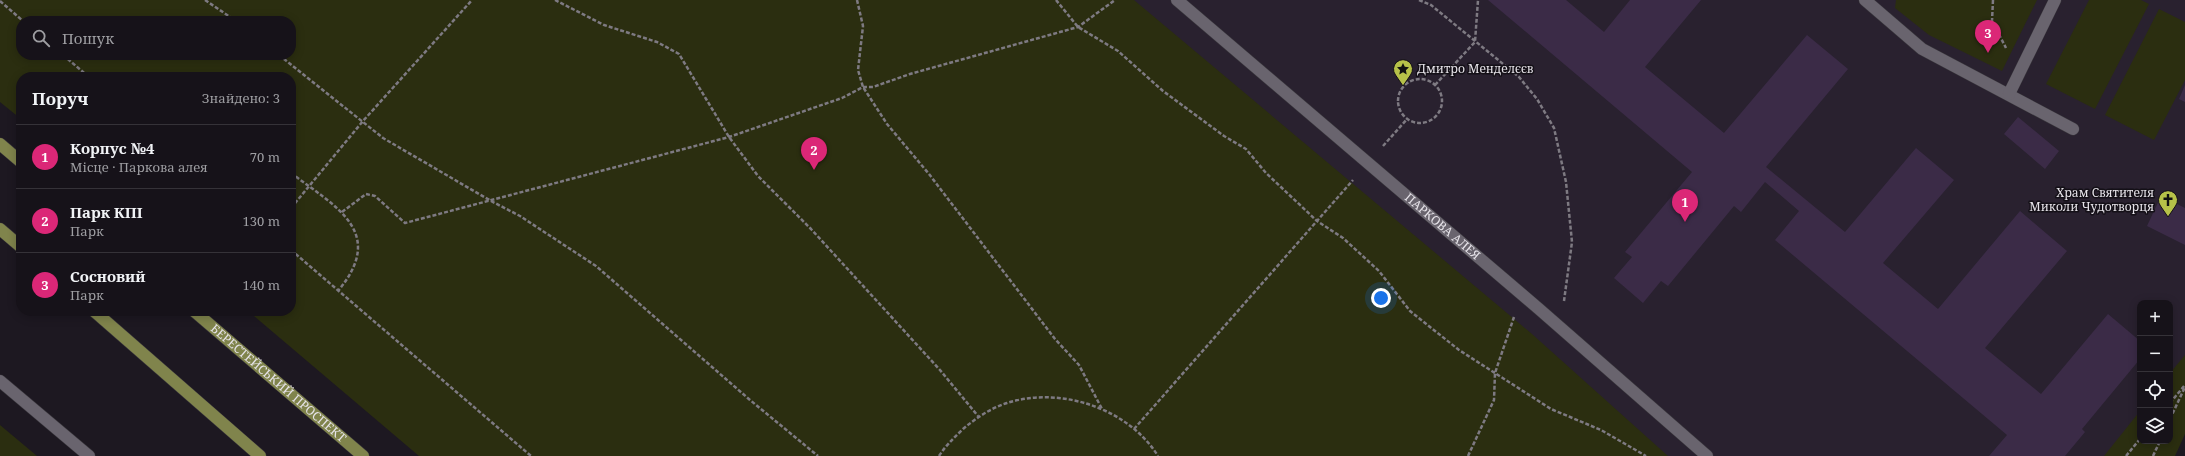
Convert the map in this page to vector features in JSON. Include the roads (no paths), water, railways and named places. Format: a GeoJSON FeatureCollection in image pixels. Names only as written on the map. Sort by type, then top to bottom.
{"type":"FeatureCollection","features":[{"type":"Feature","properties":{"kind":"main road"},"geometry":{"type":"LineString","coordinates":[[0,144],[16,158]]}},
{"type":"Feature","properties":{"kind":"main road"},"geometry":{"type":"LineString","coordinates":[[0,229],[16,243]]}},
{"type":"Feature","properties":{"kind":"main road"},"geometry":{"type":"LineString","coordinates":[[100,316],[260,456]]}},
{"type":"Feature","properties":{"kind":"main road","name":"БЕРЕСТЕЙСЬКИЙ ПРОСПЕКТ"},"geometry":{"type":"LineString","coordinates":[[200,316],[363,456]]}},
{"type":"Feature","properties":{"kind":"street","name":"ПАРКОВА АЛЕЯ"},"geometry":{"type":"LineString","coordinates":[[1177,0],[1539,309],[1707,456]]}},
{"type":"Feature","properties":{"kind":"street"},"geometry":{"type":"LineString","coordinates":[[1865,0],[1922,49],[2073,129]]}},
{"type":"Feature","properties":{"kind":"street"},"geometry":{"type":"LineString","coordinates":[[2009,94],[2055,0]]}},
{"type":"Feature","properties":{"kind":"street"},"geometry":{"type":"LineString","coordinates":[[0,381],[89,456]]}},
{"type":"Feature","properties":{"kind":"place","name":"Сосновий"},"geometry":{"type":"Point","coordinates":[1988,53]}},
{"type":"Feature","properties":{"kind":"place","name":"Дмитро Менделєєв"},"geometry":{"type":"Point","coordinates":[1403,86]}},
{"type":"Feature","properties":{"kind":"place","name":"Парк КПІ"},"geometry":{"type":"Point","coordinates":[814,170]}},
{"type":"Feature","properties":{"kind":"place","name":"Храм Святителя Миколи Чудотворця"},"geometry":{"type":"Point","coordinates":[2168,217]}},
{"type":"Feature","properties":{"kind":"place","name":"Корпус №4"},"geometry":{"type":"Point","coordinates":[1685,222]}}]}
